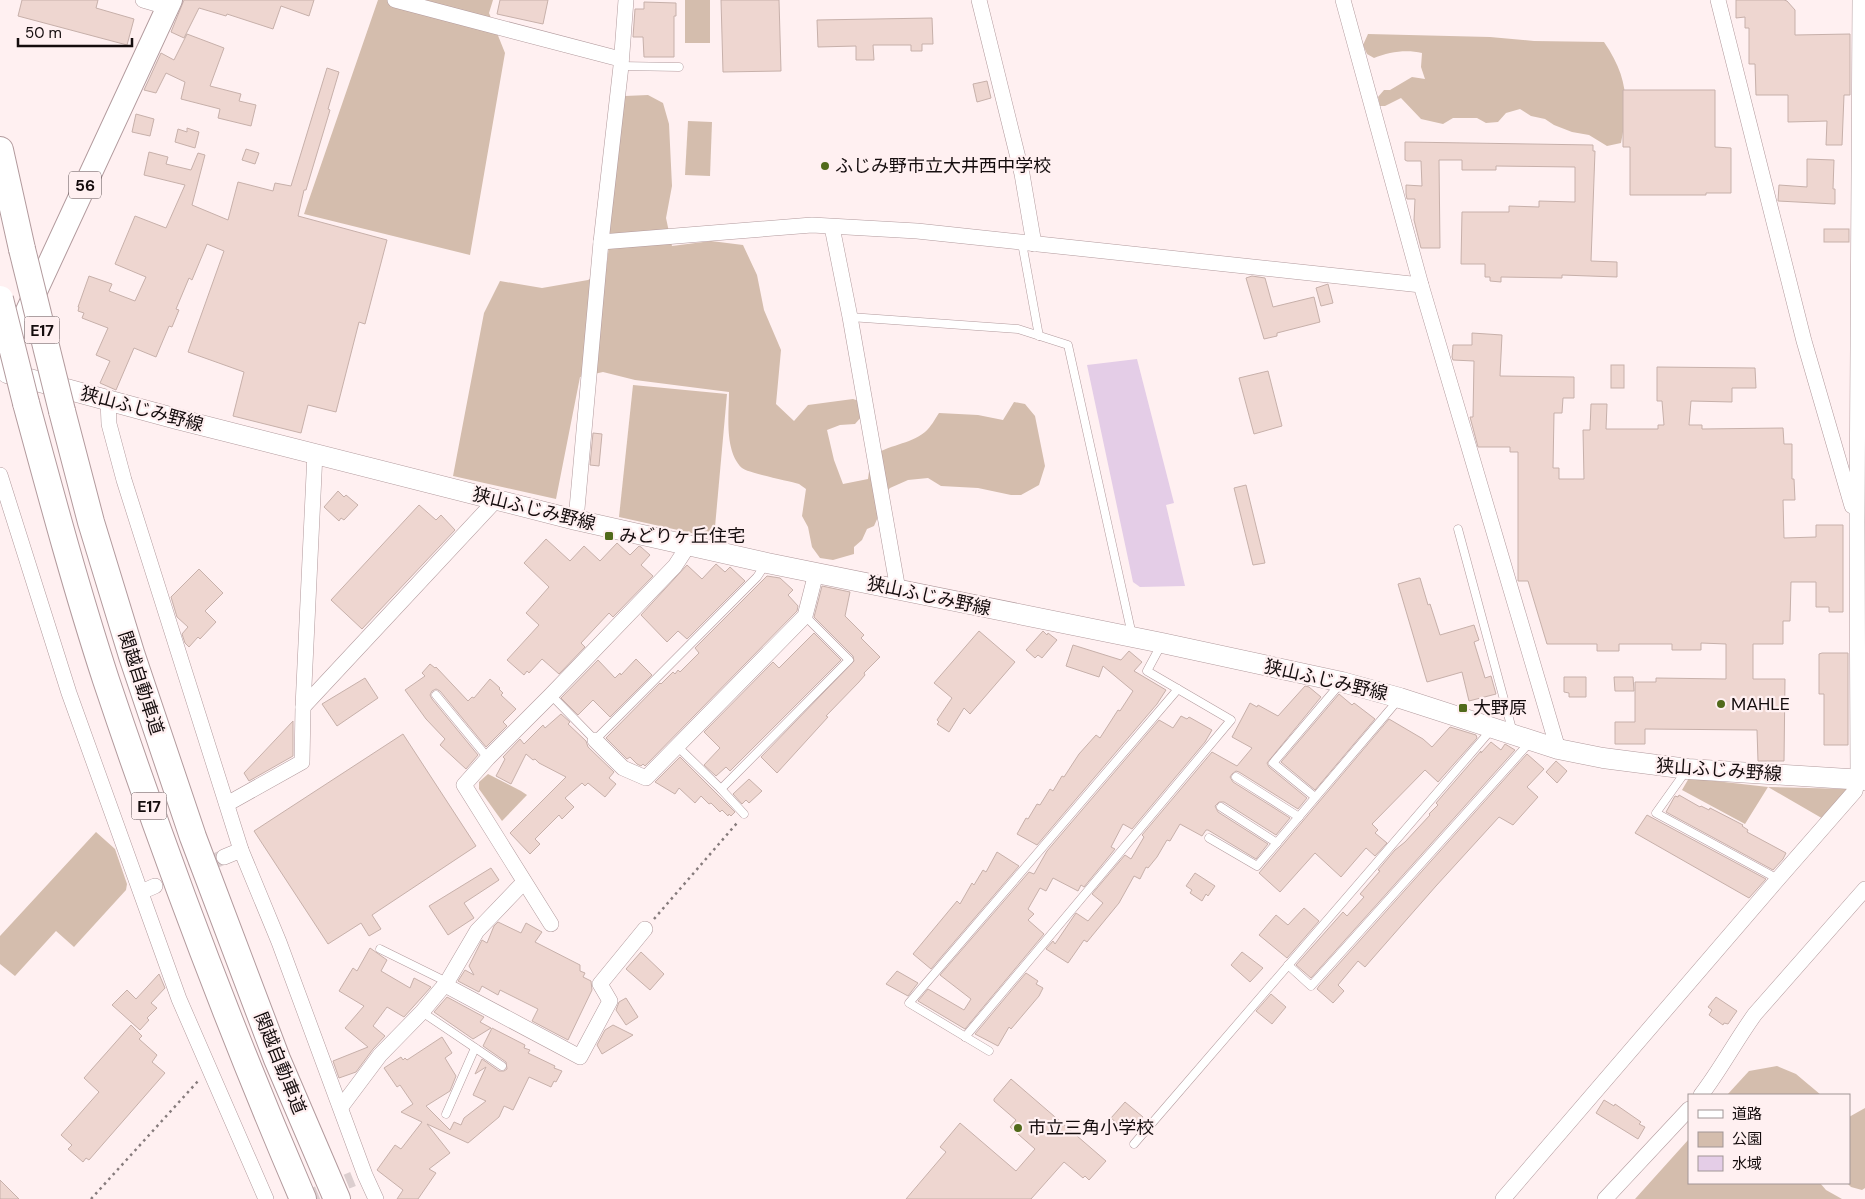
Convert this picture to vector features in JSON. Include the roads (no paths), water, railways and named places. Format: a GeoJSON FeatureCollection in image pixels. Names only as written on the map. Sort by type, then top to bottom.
{"type":"FeatureCollection","features":[{"type":"Feature","properties":{"kind":"highway","name":"関越自動車道"},"geometry":{"type":"LineString","coordinates":[[0,150],[62,412],[91,522],[132,656],[193,837],[277,1059],[336,1199]]}},
{"type":"Feature","properties":{"kind":"highway","name":"関越自動車道"},"geometry":{"type":"LineString","coordinates":[[0,299],[60,531],[106,678],[159,835],[238,1043],[303,1199]]}},
{"type":"Feature","properties":{"kind":"main road","name":"56"},"geometry":{"type":"LineString","coordinates":[[0,370],[169,3]]}},
{"type":"Feature","properties":{"kind":"main road","name":"狭山ふじみ野線"},"geometry":{"type":"LineString","coordinates":[[0,370],[108,400],[576,520],[766,563],[1162,643],[1342,682],[1400,698],[1522,738],[1603,758],[1688,769],[1861,780]]}},
{"type":"Feature","properties":{"kind":"street"},"geometry":{"type":"LineString","coordinates":[[143,0],[169,3]]}},
{"type":"Feature","properties":{"kind":"street"},"geometry":{"type":"LineString","coordinates":[[395,0],[620,63]]}},
{"type":"Feature","properties":{"kind":"street"},"geometry":{"type":"LineString","coordinates":[[576,520],[601,242],[626,0]]}},
{"type":"Feature","properties":{"kind":"street"},"geometry":{"type":"LineString","coordinates":[[979,0],[1022,174],[1028,244]]}},
{"type":"Feature","properties":{"kind":"street"},"geometry":{"type":"LineString","coordinates":[[1343,0],[1421,285],[1558,748]]}},
{"type":"Feature","properties":{"kind":"street"},"geometry":{"type":"LineString","coordinates":[[1718,0],[1804,341],[1857,524]]}},
{"type":"Feature","properties":{"kind":"street"},"geometry":{"type":"LineString","coordinates":[[1503,1199],[1855,791],[1861,780],[1857,524],[1860,0]]}},
{"type":"Feature","properties":{"kind":"street"},"geometry":{"type":"LineString","coordinates":[[601,242],[812,225],[917,231],[1421,285]]}},
{"type":"Feature","properties":{"kind":"street"},"geometry":{"type":"LineString","coordinates":[[832,227],[850,316],[898,590]]}},
{"type":"Feature","properties":{"kind":"street"},"geometry":{"type":"LineString","coordinates":[[108,400],[109,424],[124,480],[241,850],[279,942],[341,1107],[359,1177],[376,1199]]}},
{"type":"Feature","properties":{"kind":"street"},"geometry":{"type":"LineString","coordinates":[[227,804],[302,762],[314,453]]}},
{"type":"Feature","properties":{"kind":"street"},"geometry":{"type":"LineString","coordinates":[[0,476],[69,693],[148,889],[180,999],[266,1199]]}},
{"type":"Feature","properties":{"kind":"street"},"geometry":{"type":"LineString","coordinates":[[303,706],[496,500]]}},
{"type":"Feature","properties":{"kind":"street"},"geometry":{"type":"LineString","coordinates":[[551,924],[464,785],[675,566],[688,546]]}},
{"type":"Feature","properties":{"kind":"street"},"geometry":{"type":"LineString","coordinates":[[595,740],[623,768],[646,778],[805,616],[816,573]]}},
{"type":"Feature","properties":{"kind":"street"},"geometry":{"type":"LineString","coordinates":[[224,857],[241,850]]}},
{"type":"Feature","properties":{"kind":"street"},"geometry":{"type":"LineString","coordinates":[[341,1107],[380,1055],[446,984],[477,931],[524,882]]}},
{"type":"Feature","properties":{"kind":"street"},"geometry":{"type":"LineString","coordinates":[[1702,1094],[1731,1053],[1755,1014],[1865,889]]}},
{"type":"Feature","properties":{"kind":"street"},"geometry":{"type":"LineString","coordinates":[[446,984],[580,1057],[610,1001],[600,984],[645,929]]}},
{"type":"Feature","properties":{"kind":"street"},"geometry":{"type":"LineString","coordinates":[[1604,1199],[1688,1110]]}},
{"type":"Feature","properties":{"kind":"lane"},"geometry":{"type":"LineString","coordinates":[[620,63],[679,66]]}},
{"type":"Feature","properties":{"kind":"lane"},"geometry":{"type":"LineString","coordinates":[[1028,244],[1039,336]]}},
{"type":"Feature","properties":{"kind":"lane"},"geometry":{"type":"LineString","coordinates":[[850,316],[1018,329],[1068,345],[1133,638]]}},
{"type":"Feature","properties":{"kind":"lane"},"geometry":{"type":"LineString","coordinates":[[1288,965],[1311,986],[1522,738],[1458,529]]}},
{"type":"Feature","properties":{"kind":"lane"},"geometry":{"type":"LineString","coordinates":[[551,695],[595,740],[757,577],[766,563]]}},
{"type":"Feature","properties":{"kind":"lane"},"geometry":{"type":"LineString","coordinates":[[722,789],[849,660],[805,616]]}},
{"type":"Feature","properties":{"kind":"lane"},"geometry":{"type":"LineString","coordinates":[[965,1036],[1231,720],[1147,672],[1162,643]]}},
{"type":"Feature","properties":{"kind":"lane"},"geometry":{"type":"LineString","coordinates":[[1316,797],[1273,763],[1342,682]]}},
{"type":"Feature","properties":{"kind":"lane"},"geometry":{"type":"LineString","coordinates":[[989,1051],[909,1002],[1178,689]]}},
{"type":"Feature","properties":{"kind":"lane"},"geometry":{"type":"LineString","coordinates":[[436,695],[488,758]]}},
{"type":"Feature","properties":{"kind":"lane"},"geometry":{"type":"LineString","coordinates":[[1209,838],[1257,866],[1400,698]]}},
{"type":"Feature","properties":{"kind":"lane"},"geometry":{"type":"LineString","coordinates":[[1134,1144],[1492,728]]}},
{"type":"Feature","properties":{"kind":"lane"},"geometry":{"type":"LineString","coordinates":[[677,746],[722,789],[744,814]]}},
{"type":"Feature","properties":{"kind":"lane"},"geometry":{"type":"LineString","coordinates":[[1688,769],[1656,813],[1778,879]]}},
{"type":"Feature","properties":{"kind":"lane"},"geometry":{"type":"LineString","coordinates":[[1236,777],[1299,817]]}},
{"type":"Feature","properties":{"kind":"lane"},"geometry":{"type":"LineString","coordinates":[[1221,807],[1277,843]]}},
{"type":"Feature","properties":{"kind":"lane"},"geometry":{"type":"LineString","coordinates":[[380,949],[446,984]]}},
{"type":"Feature","properties":{"kind":"lane"},"geometry":{"type":"LineString","coordinates":[[422,1012],[502,1066]]}},
{"type":"Feature","properties":{"kind":"lane"},"geometry":{"type":"LineString","coordinates":[[446,1114],[475,1048]]}},
{"type":"Feature","properties":{"kind":"water"},"geometry":{"type":"Polygon","coordinates":[[[1137,359],[1174,503],[1166,505],[1185,586],[1140,587],[1133,582],[1087,365],[1137,359]]]}},
{"type":"Feature","properties":{"kind":"tunnel"},"geometry":{"type":"LineString","coordinates":[[170,880],[224,857]]}},
{"type":"Feature","properties":{"kind":"tunnel"},"geometry":{"type":"LineString","coordinates":[[304,1199],[353,1179]]}},
{"type":"Feature","properties":{"kind":"place","name":"ふじみ野市立大井西中学校"},"geometry":{"type":"Point","coordinates":[825,166]}},
{"type":"Feature","properties":{"kind":"place","name":"みどりヶ丘住宅"},"geometry":{"type":"Point","coordinates":[609,536]}},
{"type":"Feature","properties":{"kind":"place","name":"MAHLE"},"geometry":{"type":"Point","coordinates":[1721,704]}},
{"type":"Feature","properties":{"kind":"place","name":"大野原"},"geometry":{"type":"Point","coordinates":[1463,708]}},
{"type":"Feature","properties":{"kind":"place","name":"市立三角小学校"},"geometry":{"type":"Point","coordinates":[1018,1128]}}]}
